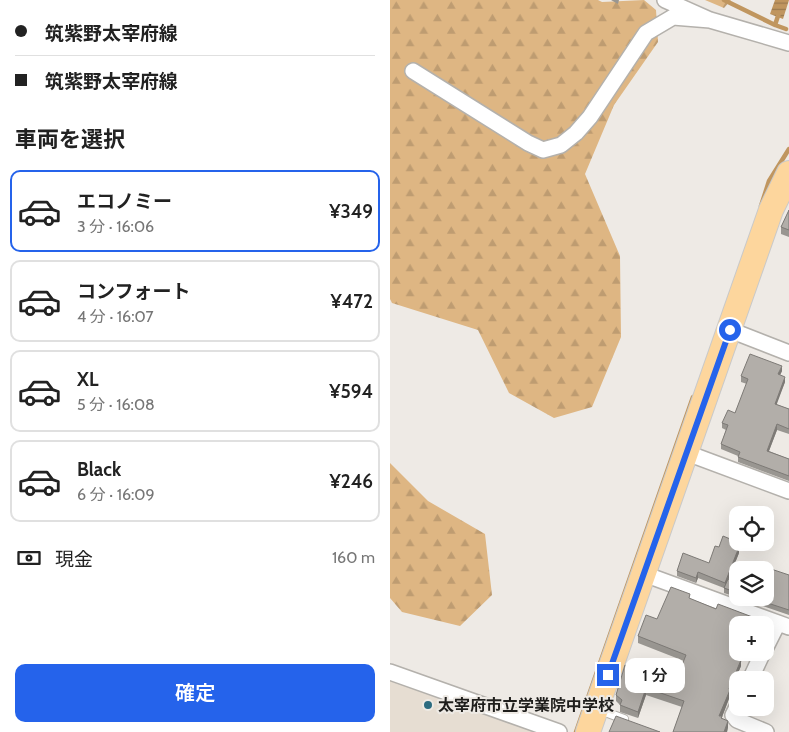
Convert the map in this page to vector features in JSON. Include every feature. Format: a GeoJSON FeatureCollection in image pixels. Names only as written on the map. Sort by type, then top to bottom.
{"type":"FeatureCollection","features":[{"type":"Feature","properties":{"kind":"main road"},"geometry":{"type":"LineString","coordinates":[[588,732],[772,210],[789,173]]}},
{"type":"Feature","properties":{"kind":"street"},"geometry":{"type":"LineString","coordinates":[[664,0],[710,20],[789,44]]}},
{"type":"Feature","properties":{"kind":"street"},"geometry":{"type":"LineString","coordinates":[[413,72],[528,143],[543,150],[561,145],[581,128],[646,32],[672,17],[710,20]]}},
{"type":"Feature","properties":{"kind":"street"},"geometry":{"type":"LineString","coordinates":[[730,330],[789,353]]}},
{"type":"Feature","properties":{"kind":"street"},"geometry":{"type":"LineString","coordinates":[[687,453],[789,491]]}},
{"type":"Feature","properties":{"kind":"street"},"geometry":{"type":"LineString","coordinates":[[644,574],[784,625],[774,638]]}},
{"type":"Feature","properties":{"kind":"street"},"geometry":{"type":"LineString","coordinates":[[390,672],[558,732]]}},
{"type":"Feature","properties":{"kind":"street"},"geometry":{"type":"LineString","coordinates":[[734,716],[737,720],[766,732]]}},
{"type":"Feature","properties":{"kind":"lane"},"geometry":{"type":"LineString","coordinates":[[597,709],[632,722]]}},
{"type":"Feature","properties":{"kind":"shaded area"},"geometry":{"type":"Polygon","coordinates":[[[775,0],[789,0],[783,19],[770,14],[775,0]]]}},
{"type":"Feature","properties":{"kind":"shaded area","name":"太宰府市立学業院中学校"},"geometry":{"type":"Polygon","coordinates":[[[390,679],[541,732],[390,732],[390,679]]]}},
{"type":"Feature","properties":{"kind":"green space"},"geometry":{"type":"Polygon","coordinates":[[[390,0],[598,0],[602,2],[644,0],[656,10],[658,42],[614,105],[585,174],[620,256],[621,337],[592,407],[554,418],[509,393],[478,330],[392,303],[390,299],[390,0]]]}},
{"type":"Feature","properties":{"kind":"green space"},"geometry":{"type":"Polygon","coordinates":[[[705,0],[731,0],[724,8],[705,0]]]}},
{"type":"Feature","properties":{"kind":"green space"},"geometry":{"type":"Polygon","coordinates":[[[390,463],[428,501],[485,534],[492,595],[460,626],[402,612],[390,598],[390,463]]]}},
{"type":"Feature","properties":{"kind":"building"},"geometry":{"type":"Polygon","coordinates":[[[789,210],[789,230],[781,227],[789,210]]]}},
{"type":"Feature","properties":{"kind":"building"},"geometry":{"type":"Polygon","coordinates":[[[750,354],[782,366],[778,374],[785,377],[775,404],[789,409],[789,429],[777,424],[767,451],[789,459],[789,476],[738,457],[740,452],[721,444],[728,425],[722,423],[728,410],[735,413],[748,379],[741,376],[750,354]]]}},
{"type":"Feature","properties":{"kind":"building"},"geometry":{"type":"Polygon","coordinates":[[[723,536],[729,538],[729,551],[737,551],[734,561],[729,561],[729,573],[725,583],[698,572],[696,578],[677,571],[683,553],[709,563],[715,546],[719,547],[723,536]]]}},
{"type":"Feature","properties":{"kind":"building"},"geometry":{"type":"Polygon","coordinates":[[[774,570],[789,575],[789,610],[774,605],[774,570]]]}},
{"type":"Feature","properties":{"kind":"building"},"geometry":{"type":"Polygon","coordinates":[[[728,579],[729,579],[729,590],[724,588],[728,579]]]}},
{"type":"Feature","properties":{"kind":"building"},"geometry":{"type":"Polygon","coordinates":[[[671,587],[690,594],[689,598],[716,609],[718,604],[750,616],[729,616],[729,661],[741,661],[736,671],[729,671],[729,692],[719,716],[728,721],[724,732],[673,732],[684,701],[646,688],[638,712],[620,705],[622,700],[616,695],[625,665],[674,685],[686,655],[638,636],[646,615],[657,619],[671,587]]]}},
{"type":"Feature","properties":{"kind":"building"},"geometry":{"type":"Polygon","coordinates":[[[616,716],[660,732],[609,732],[616,716]]]}},
{"type":"Feature","properties":{"kind":"waterway"},"geometry":{"type":"LineString","coordinates":[[724,0],[775,25]]}},
{"type":"Feature","properties":{"kind":"waterway"},"geometry":{"type":"LineString","coordinates":[[779,13],[775,25],[786,29]]}},
{"type":"Feature","properties":{"kind":"waterway"},"geometry":{"type":"LineString","coordinates":[[761,206],[769,181],[789,149]]}},
{"type":"Feature","properties":{"kind":"waterway"},"geometry":{"type":"LineString","coordinates":[[576,732],[693,397]]}},
{"type":"Feature","properties":{"kind":"place","name":"太宰府市立学業院中学校"},"geometry":{"type":"Point","coordinates":[428,705]}},
{"type":"Feature","properties":{"kind":"route"},"geometry":{"type":"LineString","coordinates":[[608,675],[730,330]]}}]}
